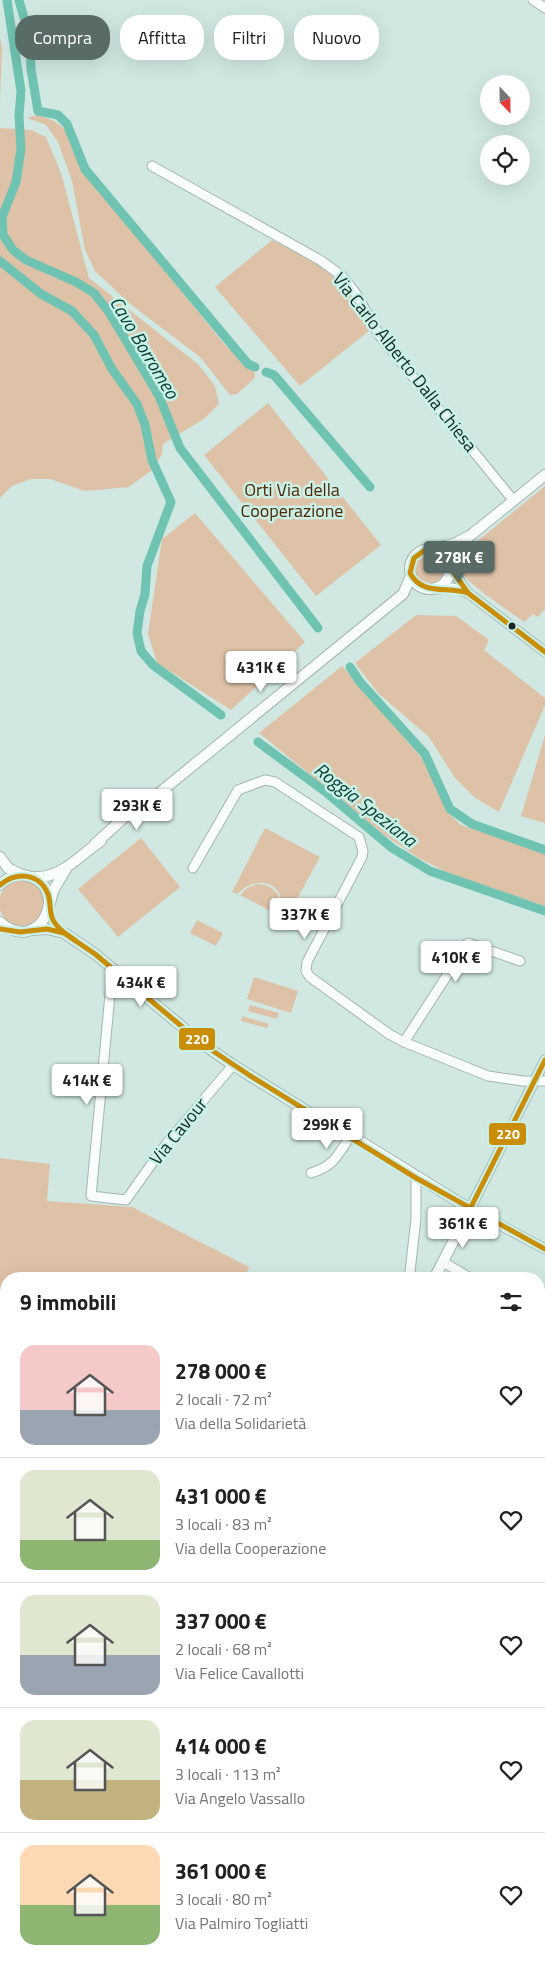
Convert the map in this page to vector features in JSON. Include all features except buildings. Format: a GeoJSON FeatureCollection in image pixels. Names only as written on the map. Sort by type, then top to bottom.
{"type":"FeatureCollection","features":[{"type":"Feature","properties":{"kind":"street"},"geometry":{"type":"LineString","coordinates":[[533,0],[545,8]]}},
{"type":"Feature","properties":{"kind":"street","name":"Via Carlo Alberto Dalla Chiesa"},"geometry":{"type":"LineString","coordinates":[[152,166],[320,260],[342,276],[357,295],[379,335],[513,500]]}},
{"type":"Feature","properties":{"kind":"street"},"geometry":{"type":"LineString","coordinates":[[411,576],[417,584],[429,589],[443,584],[456,554],[471,535],[545,475]]}},
{"type":"Feature","properties":{"kind":"street"},"geometry":{"type":"LineString","coordinates":[[0,885],[12,877],[50,876],[68,866],[95,844],[132,819],[158,794],[403,594],[411,576],[410,567],[412,560],[418,553],[454,544],[471,535]]}},
{"type":"Feature","properties":{"kind":"street"},"geometry":{"type":"LineString","coordinates":[[427,550],[440,552],[457,580],[468,593],[545,652]]}},
{"type":"Feature","properties":{"kind":"street"},"geometry":{"type":"LineString","coordinates":[[403,594],[429,589],[453,588],[468,593]]}},
{"type":"Feature","properties":{"kind":"street"},"geometry":{"type":"LineString","coordinates":[[194,868],[238,790],[265,780],[275,782],[359,837],[362,844],[362,857],[307,962],[306,971],[389,1034],[404,1042],[488,1076],[540,1081]]}},
{"type":"Feature","properties":{"kind":"street"},"geometry":{"type":"LineString","coordinates":[[0,858],[8,868],[27,876],[45,887],[54,921],[61,931],[116,971],[204,1045],[233,1065],[416,1178],[545,1249]]}},
{"type":"Feature","properties":{"kind":"street"},"geometry":{"type":"LineString","coordinates":[[0,858],[0,878]]}},
{"type":"Feature","properties":{"kind":"street"},"geometry":{"type":"LineString","coordinates":[[31,930],[42,922],[53,891],[68,866]]}},
{"type":"Feature","properties":{"kind":"street"},"geometry":{"type":"LineString","coordinates":[[0,922],[11,930]]}},
{"type":"Feature","properties":{"kind":"street"},"geometry":{"type":"LineString","coordinates":[[0,929],[20,932],[47,929],[61,931]]}},
{"type":"Feature","properties":{"kind":"street"},"geometry":{"type":"LineString","coordinates":[[404,1042],[468,943],[520,961]]}},
{"type":"Feature","properties":{"kind":"street","name":"Via Cavour"},"geometry":{"type":"LineString","coordinates":[[116,971],[111,984],[90,1196],[126,1200],[163,1148],[233,1065]]}},
{"type":"Feature","properties":{"kind":"street"},"geometry":{"type":"LineString","coordinates":[[437,1272],[540,1081],[545,1060]]}},
{"type":"Feature","properties":{"kind":"street"},"geometry":{"type":"LineString","coordinates":[[311,1173],[324,1169],[333,1163],[350,1137]]}},
{"type":"Feature","properties":{"kind":"street"},"geometry":{"type":"LineString","coordinates":[[410,1272],[416,1218],[416,1178]]}},
{"type":"Feature","properties":{"kind":"street"},"geometry":{"type":"LineString","coordinates":[[442,1262],[460,1272]]}},
{"type":"Feature","properties":{"kind":"green space"},"geometry":{"type":"Polygon","coordinates":[[[0,37],[2,48],[0,105],[0,37]]]}},
{"type":"Feature","properties":{"kind":"green space"},"geometry":{"type":"Polygon","coordinates":[[[37,115],[58,123],[64,129],[68,134],[82,168],[96,187],[226,346],[255,373],[255,378],[237,394],[230,395],[200,357],[129,303],[95,271],[85,250],[72,181],[58,142],[46,125],[27,118],[37,115]]]}},
{"type":"Feature","properties":{"kind":"green space"},"geometry":{"type":"Polygon","coordinates":[[[0,128],[31,130],[46,137],[61,173],[89,278],[199,365],[215,386],[219,404],[205,418],[163,444],[162,454],[152,470],[129,487],[85,491],[50,479],[31,479],[12,486],[0,498],[0,128]]]}},
{"type":"Feature","properties":{"kind":"green space"},"geometry":{"type":"Polygon","coordinates":[[[272,240],[326,270],[344,286],[352,296],[370,330],[300,386],[215,287],[272,240]]]}},
{"type":"Feature","properties":{"kind":"green space","name":"Orti Via della Cooperazione"},"geometry":{"type":"Polygon","coordinates":[[[268,403],[381,545],[316,596],[204,455],[268,403]]]}},
{"type":"Feature","properties":{"kind":"green space"},"geometry":{"type":"Polygon","coordinates":[[[545,486],[545,609],[538,617],[533,614],[524,622],[490,598],[465,577],[462,572],[461,562],[464,552],[545,486]]]}},
{"type":"Feature","properties":{"kind":"green space"},"geometry":{"type":"Polygon","coordinates":[[[195,513],[305,642],[231,710],[157,663],[148,634],[162,539],[195,513]]]}},
{"type":"Feature","properties":{"kind":"green space"},"geometry":{"type":"Polygon","coordinates":[[[430,554],[441,558],[445,569],[441,580],[430,584],[419,580],[415,569],[419,558],[430,554]]]}},
{"type":"Feature","properties":{"kind":"green space"},"geometry":{"type":"Polygon","coordinates":[[[416,615],[456,616],[489,640],[484,650],[545,698],[545,705],[499,812],[474,797],[455,778],[429,737],[378,693],[355,663],[416,615]]]}},
{"type":"Feature","properties":{"kind":"green space"},"geometry":{"type":"Polygon","coordinates":[[[342,666],[421,757],[435,783],[446,811],[461,825],[545,853],[545,906],[450,874],[417,857],[383,834],[259,733],[342,666]]]}},
{"type":"Feature","properties":{"kind":"green space"},"geometry":{"type":"Polygon","coordinates":[[[545,735],[545,823],[521,816],[545,735]]]}},
{"type":"Feature","properties":{"kind":"green space"},"geometry":{"type":"Polygon","coordinates":[[[265,828],[320,857],[286,919],[281,917],[281,896],[270,885],[263,883],[254,884],[237,894],[232,892],[265,828]]]}},
{"type":"Feature","properties":{"kind":"green space"},"geometry":{"type":"Polygon","coordinates":[[[141,838],[180,887],[118,937],[78,889],[141,838]]]}},
{"type":"Feature","properties":{"kind":"green space"},"geometry":{"type":"Polygon","coordinates":[[[22,880],[35,884],[41,890],[45,903],[41,916],[35,922],[22,926],[9,922],[3,916],[-1,903],[3,890],[9,884],[22,880]]]}},
{"type":"Feature","properties":{"kind":"green space"},"geometry":{"type":"Polygon","coordinates":[[[257,884],[269,887],[277,894],[280,903],[278,915],[240,895],[247,888],[257,884]]]}},
{"type":"Feature","properties":{"kind":"green space"},"geometry":{"type":"Polygon","coordinates":[[[197,920],[223,933],[216,946],[190,933],[197,920]]]}},
{"type":"Feature","properties":{"kind":"green space"},"geometry":{"type":"Polygon","coordinates":[[[254,977],[298,991],[291,1013],[247,999],[254,977]]]}},
{"type":"Feature","properties":{"kind":"green space"},"geometry":{"type":"Polygon","coordinates":[[[250,1005],[279,1013],[277,1019],[248,1011],[250,1005]]]}},
{"type":"Feature","properties":{"kind":"green space"},"geometry":{"type":"Polygon","coordinates":[[[242,1016],[269,1024],[267,1028],[241,1021],[242,1016]]]}},
{"type":"Feature","properties":{"kind":"green space"},"geometry":{"type":"Polygon","coordinates":[[[0,1158],[50,1164],[47,1201],[132,1207],[249,1267],[247,1272],[0,1272],[0,1158]]]}},
{"type":"Feature","properties":{"kind":"waterway","name":"Cavo Borromeo"},"geometry":{"type":"LineString","coordinates":[[7,0],[21,91],[19,116],[21,149],[16,182],[2,217],[3,235],[13,250],[26,260],[76,282],[94,293],[109,312],[159,396],[180,448],[318,628]]}},
{"type":"Feature","properties":{"kind":"waterway"},"geometry":{"type":"LineString","coordinates":[[19,0],[30,39],[31,69],[38,111],[58,115],[67,124],[85,169],[248,364],[255,367]]}},
{"type":"Feature","properties":{"kind":"waterway","name":"Roggia Speziana"},"geometry":{"type":"LineString","coordinates":[[0,261],[41,294],[72,311],[94,335],[112,369],[137,404],[145,425],[152,460],[171,502],[147,566],[145,594],[137,633],[141,651],[153,665],[221,715]]}},
{"type":"Feature","properties":{"kind":"waterway"},"geometry":{"type":"LineString","coordinates":[[266,372],[274,375],[370,487]]}},
{"type":"Feature","properties":{"kind":"waterway","name":"Cavo Borromeo"},"geometry":{"type":"LineString","coordinates":[[350,667],[360,682],[425,754],[450,809],[472,824],[545,850]]}},
{"type":"Feature","properties":{"kind":"waterway","name":"Roggia Speziana"},"geometry":{"type":"LineString","coordinates":[[258,742],[327,793],[392,848],[430,871],[545,911]]}},
{"type":"Feature","properties":{"kind":"transit line","name":"220"},"geometry":{"type":"LineString","coordinates":[[425,550],[440,553],[468,593],[428,588],[415,580],[410,573],[414,558],[425,550]]}},
{"type":"Feature","properties":{"kind":"transit line","name":"220"},"geometry":{"type":"LineString","coordinates":[[468,593],[545,652]]}},
{"type":"Feature","properties":{"kind":"transit line","name":"220"},"geometry":{"type":"LineString","coordinates":[[0,885],[20,876],[27,876],[39,881],[48,894],[51,914],[55,924],[76,941]]}},
{"type":"Feature","properties":{"kind":"transit line","name":"220"},"geometry":{"type":"LineString","coordinates":[[0,929],[20,932],[47,929],[64,933],[95,954],[204,1045],[249,1075],[416,1178],[545,1249]]}},
{"type":"Feature","properties":{"kind":"transit line","name":"220"},"geometry":{"type":"LineString","coordinates":[[470,1209],[545,1060]]}}]}
